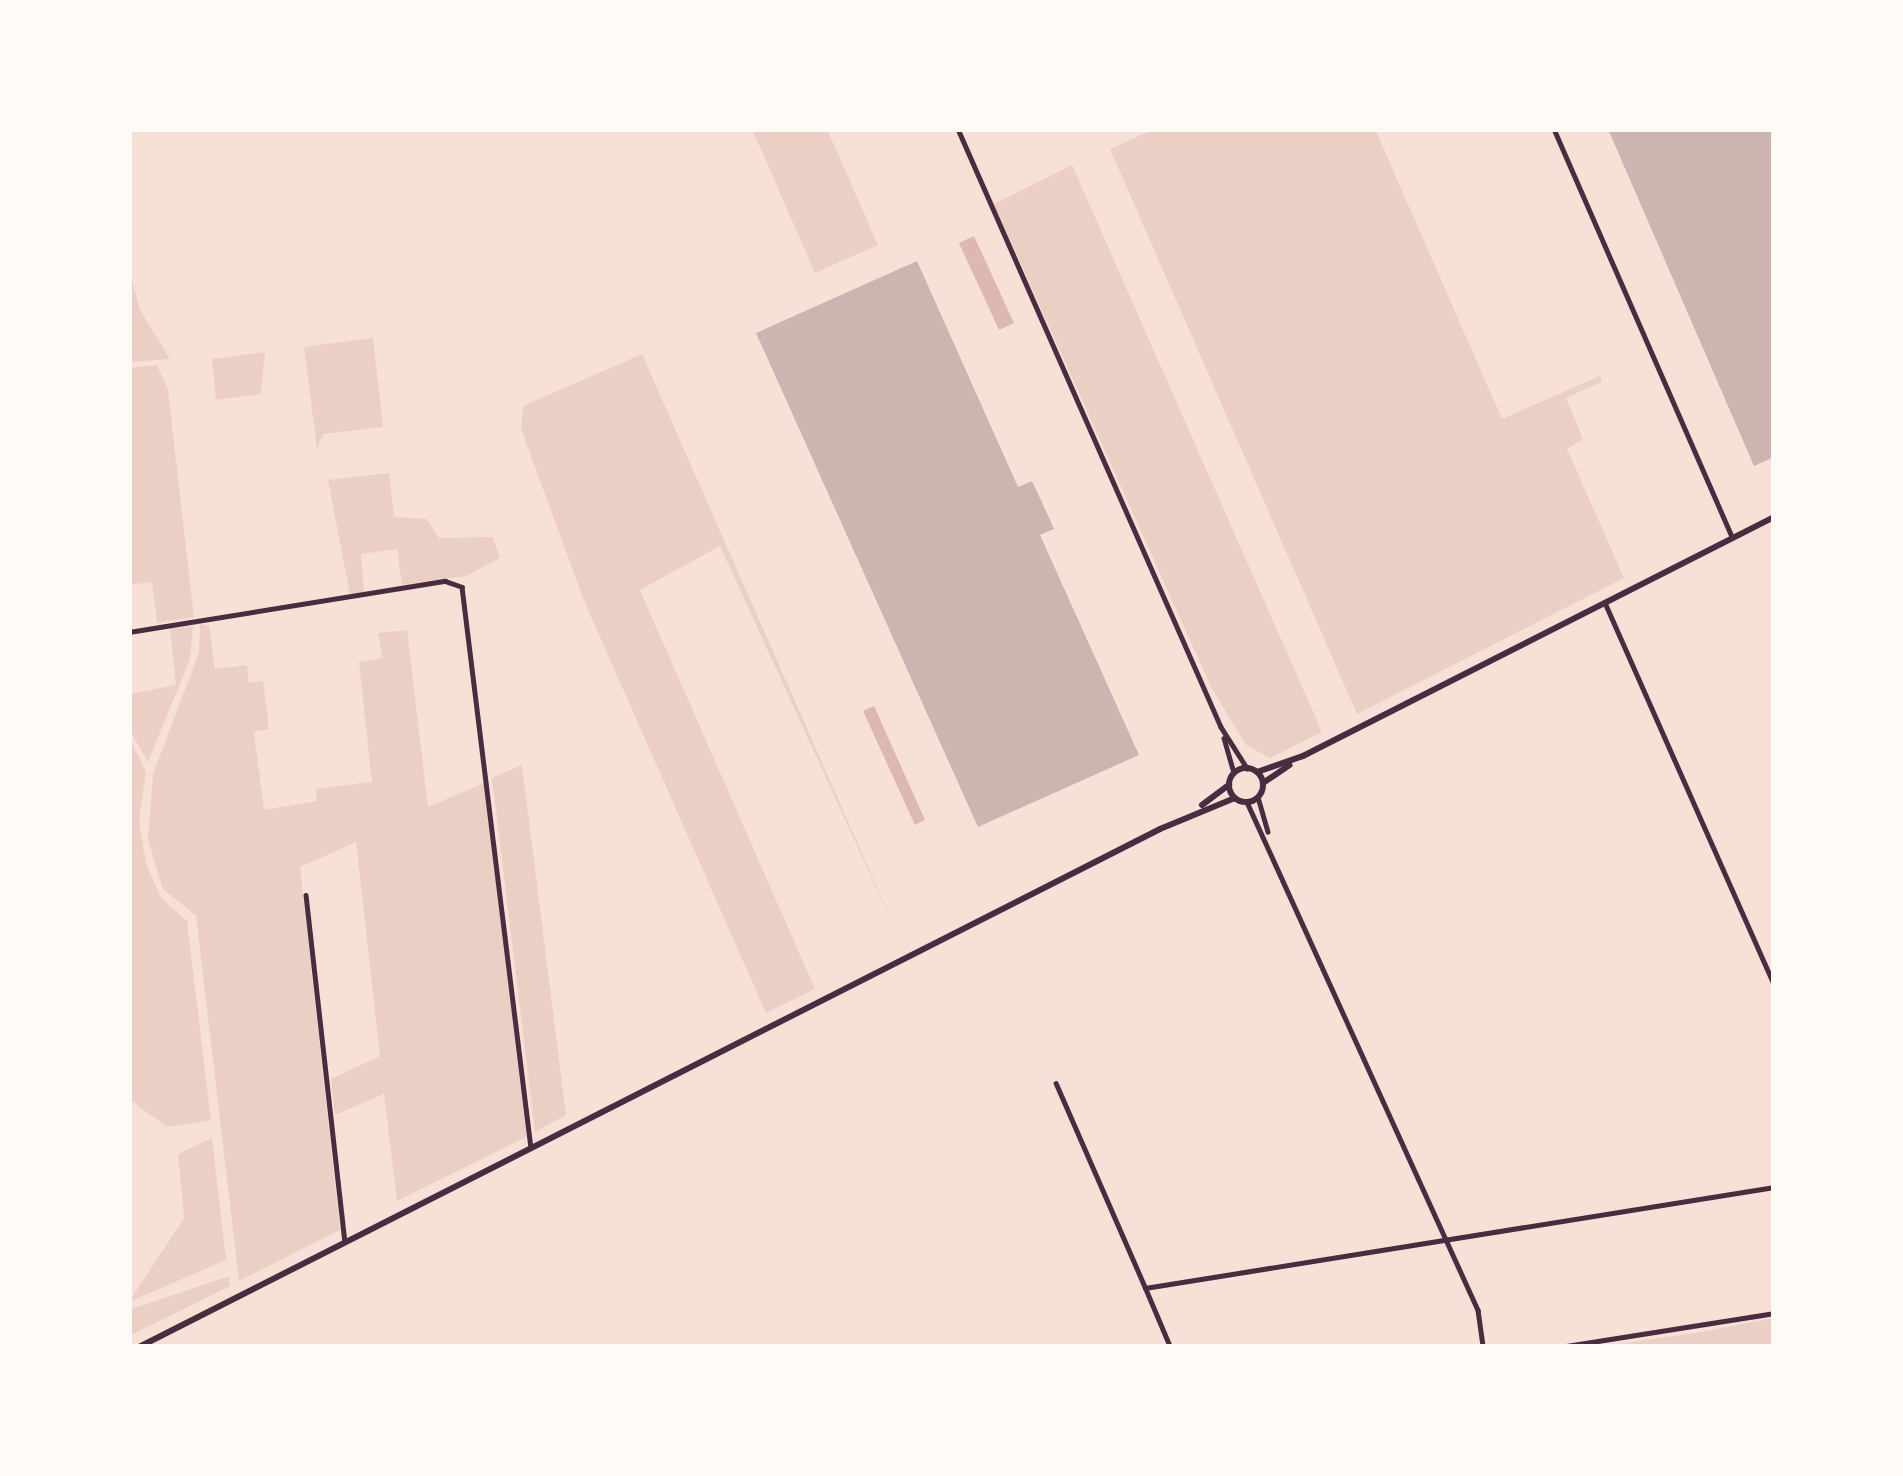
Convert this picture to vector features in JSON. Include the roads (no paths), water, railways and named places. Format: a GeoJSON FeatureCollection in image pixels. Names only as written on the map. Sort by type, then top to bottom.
{"type":"FeatureCollection","features":[{"type":"Feature","properties":{"kind":"main road"},"geometry":{"type":"LineString","coordinates":[[139,1347],[1189,814],[1235,798],[1247,802],[1258,797],[1263,783],[1303,756],[1774,517]]}},
{"type":"Feature","properties":{"kind":"main road"},"geometry":{"type":"LineString","coordinates":[[1257,772],[1303,756]]}},
{"type":"Feature","properties":{"kind":"main road"},"geometry":{"type":"LineString","coordinates":[[1189,814],[1229,785],[1234,773],[1247,768],[1257,772],[1263,783]]}},
{"type":"Feature","properties":{"kind":"main road"},"geometry":{"type":"LineString","coordinates":[[1229,785],[1235,798]]}},
{"type":"Feature","properties":{"kind":"street"},"geometry":{"type":"LineString","coordinates":[[958,129],[1220,727],[1234,773]]}},
{"type":"Feature","properties":{"kind":"street"},"geometry":{"type":"LineString","coordinates":[[1554,129],[1733,538]]}},
{"type":"Feature","properties":{"kind":"street"},"geometry":{"type":"LineString","coordinates":[[129,632],[446,581],[462,587],[531,1148]]}},
{"type":"Feature","properties":{"kind":"street"},"geometry":{"type":"LineString","coordinates":[[1605,603],[1774,984]]}},
{"type":"Feature","properties":{"kind":"street"},"geometry":{"type":"LineString","coordinates":[[1220,727],[1247,768]]}},
{"type":"Feature","properties":{"kind":"street"},"geometry":{"type":"LineString","coordinates":[[1258,797],[1271,844]]}},
{"type":"Feature","properties":{"kind":"street"},"geometry":{"type":"LineString","coordinates":[[1247,802],[1271,844],[1448,1240],[1478,1310],[1483,1347]]}},
{"type":"Feature","properties":{"kind":"street"},"geometry":{"type":"LineString","coordinates":[[306,895],[345,1242]]}},
{"type":"Feature","properties":{"kind":"street"},"geometry":{"type":"LineString","coordinates":[[1056,1083],[1170,1347]]}},
{"type":"Feature","properties":{"kind":"street"},"geometry":{"type":"LineString","coordinates":[[1145,1288],[1774,1187]]}},
{"type":"Feature","properties":{"kind":"street"},"geometry":{"type":"LineString","coordinates":[[1560,1347],[1774,1313]]}}]}
